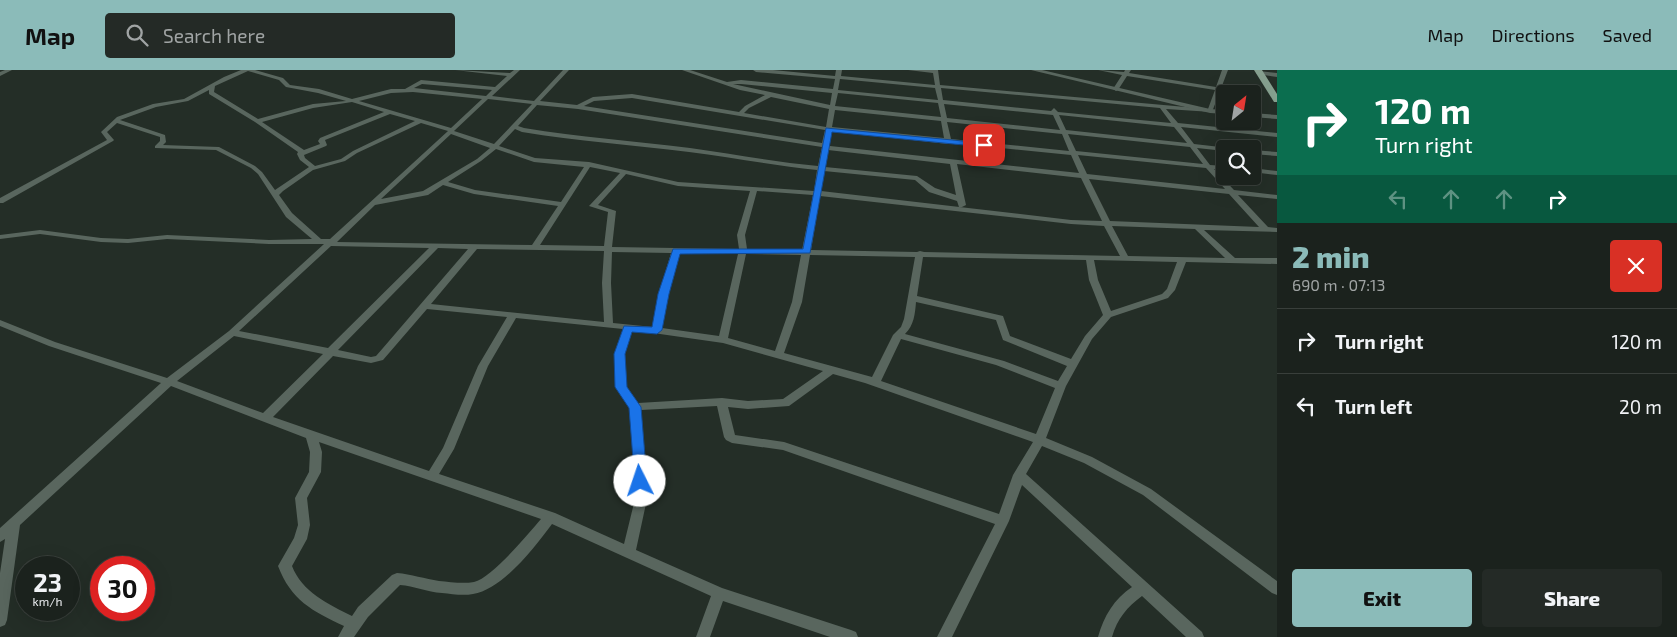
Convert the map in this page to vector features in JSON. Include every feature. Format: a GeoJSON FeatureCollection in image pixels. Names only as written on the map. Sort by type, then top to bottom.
{"type":"FeatureCollection","features":[{"type":"Feature","properties":{"kind":"main road"},"geometry":{"type":"LineString","coordinates":[[1259,72],[1277,100]]}},
{"type":"Feature","properties":{"kind":"street"},"geometry":{"type":"LineString","coordinates":[[0,74],[9,70]]}},
{"type":"Feature","properties":{"kind":"street"},"geometry":{"type":"LineString","coordinates":[[0,201],[111,140],[104,132],[116,121],[155,105],[186,100],[248,70],[281,79],[288,86],[319,91],[420,121],[534,160],[589,164],[678,184],[816,193],[1107,224],[1277,230]]}},
{"type":"Feature","properties":{"kind":"street"},"geometry":{"type":"LineString","coordinates":[[458,70],[515,73]]}},
{"type":"Feature","properties":{"kind":"street"},"geometry":{"type":"LineString","coordinates":[[374,203],[425,192],[479,160],[495,147],[566,70]]}},
{"type":"Feature","properties":{"kind":"street"},"geometry":{"type":"LineString","coordinates":[[685,70],[770,95],[834,108],[1216,148]]}},
{"type":"Feature","properties":{"kind":"street"},"geometry":{"type":"LineString","coordinates":[[756,70],[839,74],[1048,98],[1216,111]]}},
{"type":"Feature","properties":{"kind":"street"},"geometry":{"type":"LineString","coordinates":[[911,70],[936,71],[948,142]]}},
{"type":"Feature","properties":{"kind":"street"},"geometry":{"type":"LineString","coordinates":[[1034,70],[1210,111]]}},
{"type":"Feature","properties":{"kind":"street"},"geometry":{"type":"LineString","coordinates":[[1101,70],[1127,72],[1216,89]]}},
{"type":"Feature","properties":{"kind":"street"},"geometry":{"type":"LineString","coordinates":[[1219,85],[1225,70]]}},
{"type":"Feature","properties":{"kind":"street"},"geometry":{"type":"LineString","coordinates":[[1116,90],[1127,72]]}},
{"type":"Feature","properties":{"kind":"street"},"geometry":{"type":"LineString","coordinates":[[1259,72],[1277,75]]}},
{"type":"Feature","properties":{"kind":"street"},"geometry":{"type":"LineString","coordinates":[[0,536],[169,382],[232,333],[515,73]]}},
{"type":"Feature","properties":{"kind":"street"},"geometry":{"type":"LineString","coordinates":[[779,354],[796,302],[807,251],[839,74]]}},
{"type":"Feature","properties":{"kind":"street"},"geometry":{"type":"LineString","coordinates":[[407,90],[421,82],[498,89]]}},
{"type":"Feature","properties":{"kind":"street"},"geometry":{"type":"LineString","coordinates":[[728,83],[741,82],[1277,135]]}},
{"type":"Feature","properties":{"kind":"street"},"geometry":{"type":"LineString","coordinates":[[212,86],[211,93],[257,121],[303,153]]}},
{"type":"Feature","properties":{"kind":"street"},"geometry":{"type":"LineString","coordinates":[[257,121],[318,105],[354,102],[391,91],[407,90],[578,107],[827,147],[1277,197]]}},
{"type":"Feature","properties":{"kind":"street"},"geometry":{"type":"LineString","coordinates":[[1210,111],[1216,94]]}},
{"type":"Feature","properties":{"kind":"street"},"geometry":{"type":"LineString","coordinates":[[578,107],[593,99],[624,95],[829,129],[1216,167]]}},
{"type":"Feature","properties":{"kind":"street"},"geometry":{"type":"LineString","coordinates":[[740,114],[747,107],[770,95]]}},
{"type":"Feature","properties":{"kind":"street"},"geometry":{"type":"LineString","coordinates":[[1048,98],[1125,258]]}},
{"type":"Feature","properties":{"kind":"street"},"geometry":{"type":"LineString","coordinates":[[1162,107],[1208,166],[1265,229]]}},
{"type":"Feature","properties":{"kind":"street"},"geometry":{"type":"LineString","coordinates":[[314,168],[300,156],[303,153],[324,145],[321,141],[322,139],[389,112]]}},
{"type":"Feature","properties":{"kind":"street"},"geometry":{"type":"LineString","coordinates":[[1261,116],[1277,117]]}},
{"type":"Feature","properties":{"kind":"street"},"geometry":{"type":"LineString","coordinates":[[116,121],[163,136],[163,142],[157,148],[220,148],[256,170],[289,215],[319,241]]}},
{"type":"Feature","properties":{"kind":"street"},"geometry":{"type":"LineString","coordinates":[[274,196],[288,184],[314,168],[343,160],[355,152],[420,121]]}},
{"type":"Feature","properties":{"kind":"street"},"geometry":{"type":"LineString","coordinates":[[513,126],[522,130],[572,138],[690,150],[821,168],[917,178],[932,190],[960,199]]}},
{"type":"Feature","properties":{"kind":"street"},"geometry":{"type":"LineString","coordinates":[[1261,153],[1277,154]]}},
{"type":"Feature","properties":{"kind":"street"},"geometry":{"type":"LineString","coordinates":[[953,162],[963,210]]}},
{"type":"Feature","properties":{"kind":"street"},"geometry":{"type":"LineString","coordinates":[[534,248],[589,164]]}},
{"type":"Feature","properties":{"kind":"street"},"geometry":{"type":"LineString","coordinates":[[1261,171],[1277,173]]}},
{"type":"Feature","properties":{"kind":"street"},"geometry":{"type":"LineString","coordinates":[[609,326],[606,296],[607,250],[612,211],[594,206],[624,172]]}},
{"type":"Feature","properties":{"kind":"street"},"geometry":{"type":"LineString","coordinates":[[442,183],[474,192],[562,204]]}},
{"type":"Feature","properties":{"kind":"street"},"geometry":{"type":"LineString","coordinates":[[723,340],[743,252],[741,235],[754,189]]}},
{"type":"Feature","properties":{"kind":"street"},"geometry":{"type":"LineString","coordinates":[[1198,228],[1234,260]]}},
{"type":"Feature","properties":{"kind":"street"},"geometry":{"type":"LineString","coordinates":[[0,237],[40,232],[101,240],[128,241],[167,237],[607,250],[807,251],[1277,261]]}},
{"type":"Feature","properties":{"kind":"street"},"geometry":{"type":"LineString","coordinates":[[265,418],[436,246]]}},
{"type":"Feature","properties":{"kind":"street"},"geometry":{"type":"LineString","coordinates":[[232,333],[376,360],[425,306],[474,246]]}},
{"type":"Feature","properties":{"kind":"street"},"geometry":{"type":"LineString","coordinates":[[657,330],[664,294],[676,251]]}},
{"type":"Feature","properties":{"kind":"street"},"geometry":{"type":"LineString","coordinates":[[875,383],[898,335],[905,328],[909,319],[920,253]]}},
{"type":"Feature","properties":{"kind":"street"},"geometry":{"type":"LineString","coordinates":[[1090,257],[1090,271],[1108,315]]}},
{"type":"Feature","properties":{"kind":"street"},"geometry":{"type":"LineString","coordinates":[[944,637],[1002,520],[1019,475],[1040,440],[1061,386],[1088,338],[1108,315],[1165,296],[1171,290],[1182,260]]}},
{"type":"Feature","properties":{"kind":"street"},"geometry":{"type":"LineString","coordinates":[[913,298],[1000,318],[1006,338],[1074,364]]}},
{"type":"Feature","properties":{"kind":"street"},"geometry":{"type":"LineString","coordinates":[[425,306],[657,330],[723,340],[743,347],[779,354],[875,383],[1040,440],[1088,460],[1147,492],[1277,589]]}},
{"type":"Feature","properties":{"kind":"street"},"geometry":{"type":"LineString","coordinates":[[431,477],[452,442],[484,366],[513,316]]}},
{"type":"Feature","properties":{"kind":"street"},"geometry":{"type":"LineString","coordinates":[[0,323],[52,344],[169,382],[311,435],[550,517],[719,592],[851,637]]}},
{"type":"Feature","properties":{"kind":"street"},"geometry":{"type":"LineString","coordinates":[[628,328],[619,354],[621,387],[635,407],[641,498],[629,552]]}},
{"type":"Feature","properties":{"kind":"street"},"geometry":{"type":"LineString","coordinates":[[898,335],[1000,363],[1061,386]]}},
{"type":"Feature","properties":{"kind":"street"},"geometry":{"type":"LineString","coordinates":[[635,407],[722,402],[748,405],[785,403],[831,370]]}},
{"type":"Feature","properties":{"kind":"street"},"geometry":{"type":"LineString","coordinates":[[722,402],[727,431],[730,437],[736,440],[793,449],[1002,520]]}},
{"type":"Feature","properties":{"kind":"street"},"geometry":{"type":"LineString","coordinates":[[311,435],[316,452],[315,472],[301,498],[304,525],[300,539],[285,566],[294,582],[312,604],[354,624]]}},
{"type":"Feature","properties":{"kind":"street"},"geometry":{"type":"LineString","coordinates":[[1019,475],[1197,637]]}},
{"type":"Feature","properties":{"kind":"street"},"geometry":{"type":"LineString","coordinates":[[345,637],[383,591],[397,580],[408,579],[437,586],[476,588],[502,570],[529,543],[550,517]]}},
{"type":"Feature","properties":{"kind":"street"},"geometry":{"type":"LineString","coordinates":[[0,620],[14,524]]}},
{"type":"Feature","properties":{"kind":"street"},"geometry":{"type":"LineString","coordinates":[[1105,637],[1114,612],[1128,596],[1142,588]]}},
{"type":"Feature","properties":{"kind":"street"},"geometry":{"type":"LineString","coordinates":[[703,637],[719,592]]}},
{"type":"Feature","properties":{"kind":"route"},"geometry":{"type":"LineString","coordinates":[[640,481],[635,407],[621,387],[619,354],[628,328],[657,330],[664,294],[676,251],[807,251],[829,129],[984,145]]}}]}
